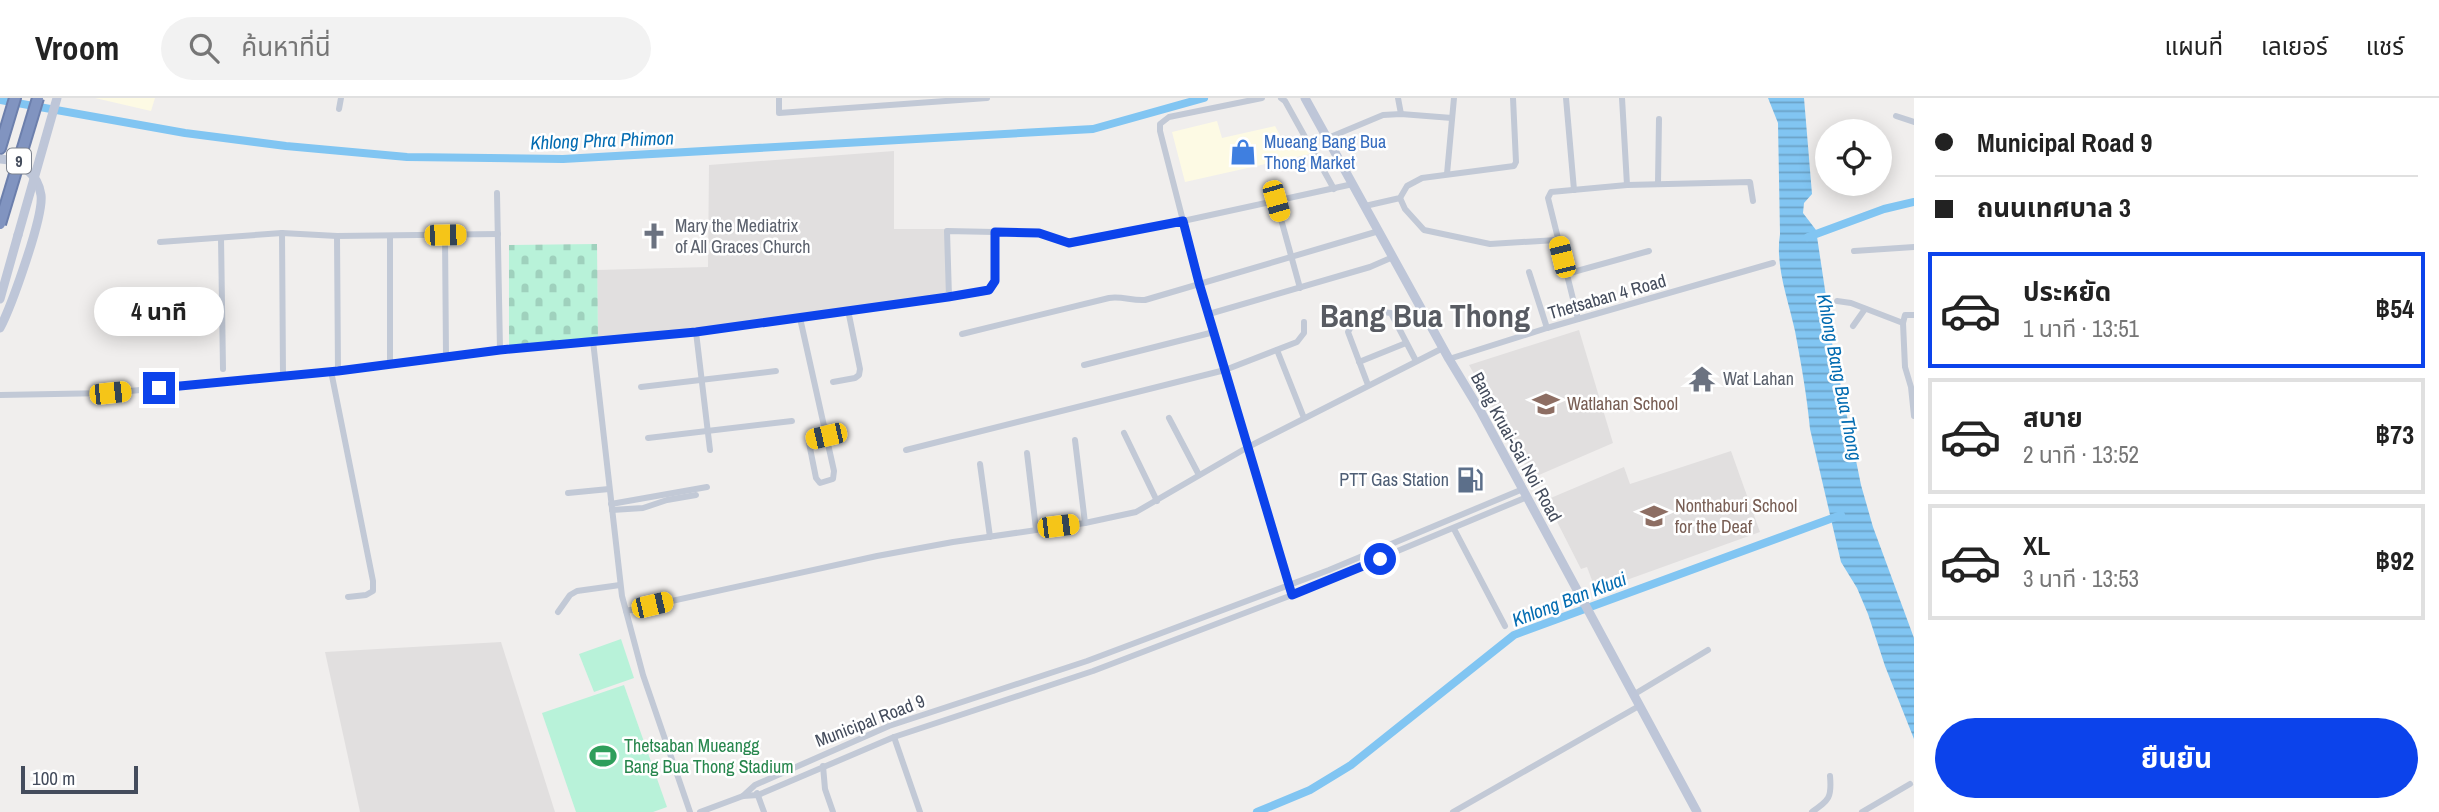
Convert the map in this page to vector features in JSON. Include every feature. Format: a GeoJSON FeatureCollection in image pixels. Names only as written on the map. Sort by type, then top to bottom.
{"type":"FeatureCollection","features":[{"type":"Feature","properties":{"kind":"highway","name":"9"},"geometry":{"type":"LineString","coordinates":[[0,148],[15,98]]}},
{"type":"Feature","properties":{"kind":"highway","name":"9"},"geometry":{"type":"LineString","coordinates":[[0,224],[38,98]]}},
{"type":"Feature","properties":{"kind":"main road"},"geometry":{"type":"LineString","coordinates":[[0,299],[57,98]]}},
{"type":"Feature","properties":{"kind":"main road","name":"Bang Kruai-Sai Noi Road"},"geometry":{"type":"LineString","coordinates":[[1305,98],[1449,359],[1469,389],[1697,812]]}},
{"type":"Feature","properties":{"kind":"main road"},"geometry":{"type":"LineString","coordinates":[[0,159],[9,160],[29,171],[38,183],[41,196],[39,213],[13,299],[0,328]]}},
{"type":"Feature","properties":{"kind":"street"},"geometry":{"type":"LineString","coordinates":[[339,109],[341,98]]}},
{"type":"Feature","properties":{"kind":"street"},"geometry":{"type":"LineString","coordinates":[[779,98],[779,113],[987,98]]}},
{"type":"Feature","properties":{"kind":"street"},"geometry":{"type":"LineString","coordinates":[[1262,98],[1168,117],[1160,124],[1199,283],[1292,595]]}},
{"type":"Feature","properties":{"kind":"street"},"geometry":{"type":"LineString","coordinates":[[1280,98],[1285,101],[1334,189]]}},
{"type":"Feature","properties":{"kind":"street"},"geometry":{"type":"LineString","coordinates":[[1398,98],[1401,114]]}},
{"type":"Feature","properties":{"kind":"street"},"geometry":{"type":"LineString","coordinates":[[1447,174],[1454,98]]}},
{"type":"Feature","properties":{"kind":"street"},"geometry":{"type":"LineString","coordinates":[[1365,206],[1400,198],[1413,181],[1514,166],[1513,98]]}},
{"type":"Feature","properties":{"kind":"street"},"geometry":{"type":"LineString","coordinates":[[1566,98],[1574,190]]}},
{"type":"Feature","properties":{"kind":"street"},"geometry":{"type":"LineString","coordinates":[[1622,98],[1627,184]]}},
{"type":"Feature","properties":{"kind":"street"},"geometry":{"type":"LineString","coordinates":[[1328,138],[1372,118],[1401,114],[1452,118]]}},
{"type":"Feature","properties":{"kind":"street"},"geometry":{"type":"LineString","coordinates":[[1896,116],[1914,122]]}},
{"type":"Feature","properties":{"kind":"street"},"geometry":{"type":"LineString","coordinates":[[1658,183],[1659,119]]}},
{"type":"Feature","properties":{"kind":"street"},"geometry":{"type":"LineString","coordinates":[[1578,318],[1558,240],[1549,195],[1552,191],[1627,184],[1750,182],[1753,201]]}},
{"type":"Feature","properties":{"kind":"street"},"geometry":{"type":"LineString","coordinates":[[948,297],[947,231],[1039,233],[1069,243],[1353,184]]}},
{"type":"Feature","properties":{"kind":"street"},"geometry":{"type":"LineString","coordinates":[[497,193],[500,350]]}},
{"type":"Feature","properties":{"kind":"street"},"geometry":{"type":"LineString","coordinates":[[1400,198],[1405,209],[1424,230],[1490,244],[1558,240]]}},
{"type":"Feature","properties":{"kind":"street"},"geometry":{"type":"LineString","coordinates":[[1276,201],[1300,288]]}},
{"type":"Feature","properties":{"kind":"street"},"geometry":{"type":"LineString","coordinates":[[962,334],[1119,296],[1145,300],[1379,231]]}},
{"type":"Feature","properties":{"kind":"street"},"geometry":{"type":"LineString","coordinates":[[0,395],[110,393],[335,371],[500,350],[696,332],[948,297],[993,287],[995,232]]}},
{"type":"Feature","properties":{"kind":"street"},"geometry":{"type":"LineString","coordinates":[[160,242],[282,233],[337,236],[498,234]]}},
{"type":"Feature","properties":{"kind":"street"},"geometry":{"type":"LineString","coordinates":[[282,233],[283,376]]}},
{"type":"Feature","properties":{"kind":"street"},"geometry":{"type":"LineString","coordinates":[[445,235],[446,356]]}},
{"type":"Feature","properties":{"kind":"street"},"geometry":{"type":"LineString","coordinates":[[337,236],[335,371],[373,581],[373,591],[369,594],[348,597]]}},
{"type":"Feature","properties":{"kind":"street"},"geometry":{"type":"LineString","coordinates":[[390,236],[390,364]]}},
{"type":"Feature","properties":{"kind":"street"},"geometry":{"type":"LineString","coordinates":[[221,238],[223,369]]}},
{"type":"Feature","properties":{"kind":"street"},"geometry":{"type":"LineString","coordinates":[[1854,251],[1914,247]]}},
{"type":"Feature","properties":{"kind":"street"},"geometry":{"type":"LineString","coordinates":[[1566,274],[1649,251]]}},
{"type":"Feature","properties":{"kind":"street"},"geometry":{"type":"LineString","coordinates":[[1209,314],[1370,267],[1393,257]]}},
{"type":"Feature","properties":{"kind":"street","name":"Thetsaban 4 Road"},"geometry":{"type":"LineString","coordinates":[[1449,359],[1578,318],[1773,263]]}},
{"type":"Feature","properties":{"kind":"street"},"geometry":{"type":"LineString","coordinates":[[1529,272],[1547,328]]}},
{"type":"Feature","properties":{"kind":"street"},"geometry":{"type":"LineString","coordinates":[[1837,301],[1851,303],[1903,323]]}},
{"type":"Feature","properties":{"kind":"street"},"geometry":{"type":"LineString","coordinates":[[1853,326],[1865,309]]}},
{"type":"Feature","properties":{"kind":"street"},"geometry":{"type":"LineString","coordinates":[[833,382],[859,375],[848,310]]}},
{"type":"Feature","properties":{"kind":"street"},"geometry":{"type":"LineString","coordinates":[[1368,385],[1349,328],[1352,324],[1382,312],[1394,316],[1416,361]]}},
{"type":"Feature","properties":{"kind":"street"},"geometry":{"type":"LineString","coordinates":[[1914,315],[1905,315],[1903,323],[1905,367],[1912,377],[1914,416]]}},
{"type":"Feature","properties":{"kind":"street"},"geometry":{"type":"LineString","coordinates":[[800,318],[826,436],[835,477],[820,483],[816,478],[809,443],[812,439],[826,436]]}},
{"type":"Feature","properties":{"kind":"street"},"geometry":{"type":"LineString","coordinates":[[906,450],[1225,370],[1297,342],[1304,332],[1304,322]]}},
{"type":"Feature","properties":{"kind":"street"},"geometry":{"type":"LineString","coordinates":[[696,332],[710,450]]}},
{"type":"Feature","properties":{"kind":"street"},"geometry":{"type":"LineString","coordinates":[[1084,365],[1214,332]]}},
{"type":"Feature","properties":{"kind":"street"},"geometry":{"type":"LineString","coordinates":[[593,341],[620,585],[643,675],[690,812]]}},
{"type":"Feature","properties":{"kind":"street"},"geometry":{"type":"LineString","coordinates":[[1359,362],[1406,343]]}},
{"type":"Feature","properties":{"kind":"street"},"geometry":{"type":"LineString","coordinates":[[626,611],[877,556],[1085,523],[1136,512],[1248,447],[1443,348]]}},
{"type":"Feature","properties":{"kind":"street"},"geometry":{"type":"LineString","coordinates":[[1277,350],[1304,418]]}},
{"type":"Feature","properties":{"kind":"street"},"geometry":{"type":"LineString","coordinates":[[641,387],[776,371]]}},
{"type":"Feature","properties":{"kind":"street"},"geometry":{"type":"LineString","coordinates":[[1169,418],[1199,475]]}},
{"type":"Feature","properties":{"kind":"street"},"geometry":{"type":"LineString","coordinates":[[648,438],[792,421]]}},
{"type":"Feature","properties":{"kind":"street"},"geometry":{"type":"LineString","coordinates":[[1124,433],[1157,500]]}},
{"type":"Feature","properties":{"kind":"street"},"geometry":{"type":"LineString","coordinates":[[1075,440],[1085,523]]}},
{"type":"Feature","properties":{"kind":"street"},"geometry":{"type":"LineString","coordinates":[[1027,453],[1036,529]]}},
{"type":"Feature","properties":{"kind":"street"},"geometry":{"type":"LineString","coordinates":[[980,464],[990,537]]}},
{"type":"Feature","properties":{"kind":"street"},"geometry":{"type":"LineString","coordinates":[[611,507],[707,487]]}},
{"type":"Feature","properties":{"kind":"street"},"geometry":{"type":"LineString","coordinates":[[568,493],[609,489]]}},
{"type":"Feature","properties":{"kind":"street","name":"Municipal Road 9"},"geometry":{"type":"LineString","coordinates":[[743,796],[758,795],[894,737],[1093,671],[1292,595],[1454,529],[1525,493]]}},
{"type":"Feature","properties":{"kind":"street","name":"Municipal Road 9"},"geometry":{"type":"LineString","coordinates":[[743,796],[755,785],[889,726],[1087,662],[1525,493]]}},
{"type":"Feature","properties":{"kind":"street"},"geometry":{"type":"LineString","coordinates":[[611,507],[643,508],[696,495]]}},
{"type":"Feature","properties":{"kind":"street"},"geometry":{"type":"LineString","coordinates":[[1454,529],[1505,626]]}},
{"type":"Feature","properties":{"kind":"street"},"geometry":{"type":"LineString","coordinates":[[558,612],[570,595],[620,585]]}},
{"type":"Feature","properties":{"kind":"street"},"geometry":{"type":"LineString","coordinates":[[1633,695],[1708,650]]}},
{"type":"Feature","properties":{"kind":"street"},"geometry":{"type":"LineString","coordinates":[[1453,812],[1639,706]]}},
{"type":"Feature","properties":{"kind":"street"},"geometry":{"type":"LineString","coordinates":[[894,737],[920,812]]}},
{"type":"Feature","properties":{"kind":"street"},"geometry":{"type":"LineString","coordinates":[[823,766],[825,789],[833,812]]}},
{"type":"Feature","properties":{"kind":"street"},"geometry":{"type":"LineString","coordinates":[[1812,812],[1827,801],[1831,793],[1830,776]]}},
{"type":"Feature","properties":{"kind":"street"},"geometry":{"type":"LineString","coordinates":[[1862,812],[1910,784]]}},
{"type":"Feature","properties":{"kind":"street"},"geometry":{"type":"LineString","coordinates":[[755,785],[764,812]]}},
{"type":"Feature","properties":{"kind":"street"},"geometry":{"type":"LineString","coordinates":[[700,812],[743,796]]}},
{"type":"Feature","properties":{"kind":"street"},"geometry":{"type":"LineString","coordinates":[[1822,805],[1828,812]]}},
{"type":"Feature","properties":{"kind":"shaded area"},"geometry":{"type":"Polygon","coordinates":[[[95,98],[155,98],[151,111],[95,98]]]}},
{"type":"Feature","properties":{"kind":"shaded area","name":"Mueang Bang Bua Thong Market"},"geometry":{"type":"Polygon","coordinates":[[[1217,121],[1222,138],[1275,126],[1288,150],[1306,146],[1310,154],[1185,182],[1172,132],[1217,121]]]}},
{"type":"Feature","properties":{"kind":"shaded area"},"geometry":{"type":"Polygon","coordinates":[[[894,151],[894,229],[947,229],[946,297],[598,340],[597,270],[708,267],[709,165],[894,151]]]}},
{"type":"Feature","properties":{"kind":"shaded area","name":"Watlahan School"},"geometry":{"type":"Polygon","coordinates":[[[1579,330],[1613,443],[1532,478],[1469,365],[1579,330]]]}},
{"type":"Feature","properties":{"kind":"shaded area","name":"Nonthaburi School for the Deaf"},"geometry":{"type":"Polygon","coordinates":[[[1731,451],[1760,532],[1596,591],[1587,567],[1581,569],[1546,500],[1624,467],[1630,484],[1731,451]]]}},
{"type":"Feature","properties":{"kind":"shaded area"},"geometry":{"type":"Polygon","coordinates":[[[501,642],[555,812],[360,812],[325,652],[501,642]]]}},
{"type":"Feature","properties":{"kind":"green space"},"geometry":{"type":"Polygon","coordinates":[[[597,244],[598,340],[509,348],[509,245],[597,244]]]}},
{"type":"Feature","properties":{"kind":"green space"},"geometry":{"type":"Polygon","coordinates":[[[621,639],[634,678],[594,692],[579,654],[621,639]]]}},
{"type":"Feature","properties":{"kind":"green space"},"geometry":{"type":"Polygon","coordinates":[[[624,685],[667,807],[653,812],[576,812],[542,713],[624,685]]]}},
{"type":"Feature","properties":{"kind":"water"},"geometry":{"type":"Polygon","coordinates":[[[1768,98],[1804,98],[1812,194],[1804,203],[1803,213],[1816,230],[1827,303],[1825,308],[1861,485],[1873,527],[1914,638],[1914,739],[1868,614],[1857,588],[1841,562],[1810,429],[1806,392],[1779,258],[1778,123],[1768,98]]]}},
{"type":"Feature","properties":{"kind":"waterway","name":"Khlong Phra Phimon"},"geometry":{"type":"LineString","coordinates":[[0,100],[185,133],[286,146],[407,157],[563,159],[1093,129],[1204,98]]}},
{"type":"Feature","properties":{"kind":"waterway"},"geometry":{"type":"LineString","coordinates":[[1808,237],[1884,209],[1914,202]]}},
{"type":"Feature","properties":{"kind":"waterway","name":"Khlong Ban Kluai"},"geometry":{"type":"LineString","coordinates":[[1257,812],[1310,790],[1351,765],[1514,635],[1841,515]]}},
{"type":"Feature","properties":{"kind":"place","name":"Mueang Bang Bua Thong Market"},"geometry":{"type":"Point","coordinates":[1243,152]}},
{"type":"Feature","properties":{"kind":"place","name":"Mary the Mediatrix of All Graces Church"},"geometry":{"type":"Point","coordinates":[654,236]}},
{"type":"Feature","properties":{"kind":"place","name":"Wat Lahan"},"geometry":{"type":"Point","coordinates":[1702,379]}},
{"type":"Feature","properties":{"kind":"place","name":"Watlahan School"},"geometry":{"type":"Point","coordinates":[1546,404]}},
{"type":"Feature","properties":{"kind":"place","name":"PTT Gas Station"},"geometry":{"type":"Point","coordinates":[1470,480]}},
{"type":"Feature","properties":{"kind":"place","name":"Nonthaburi School for the Deaf"},"geometry":{"type":"Point","coordinates":[1654,516]}},
{"type":"Feature","properties":{"kind":"place","name":"Thetsaban Mueangg Bang Bua Thong Stadium"},"geometry":{"type":"Point","coordinates":[603,756]}},
{"type":"Feature","properties":{"kind":"district","name":"Bang Bua Thong"},"geometry":{"type":"Point","coordinates":[1425,316]}},
{"type":"Feature","properties":{"kind":"route"},"geometry":{"type":"LineString","coordinates":[[159,388],[338,371],[500,350],[696,332],[948,297],[993,287],[995,232],[1046,234],[1069,243],[1183,221],[1191,257],[1292,595],[1380,559]]}},
{"type":"Feature","properties":{"kind":"water label","name":"Khlong Bang Bua Thong"},"geometry":{"type":"Point","coordinates":[1840,377]}}]}
